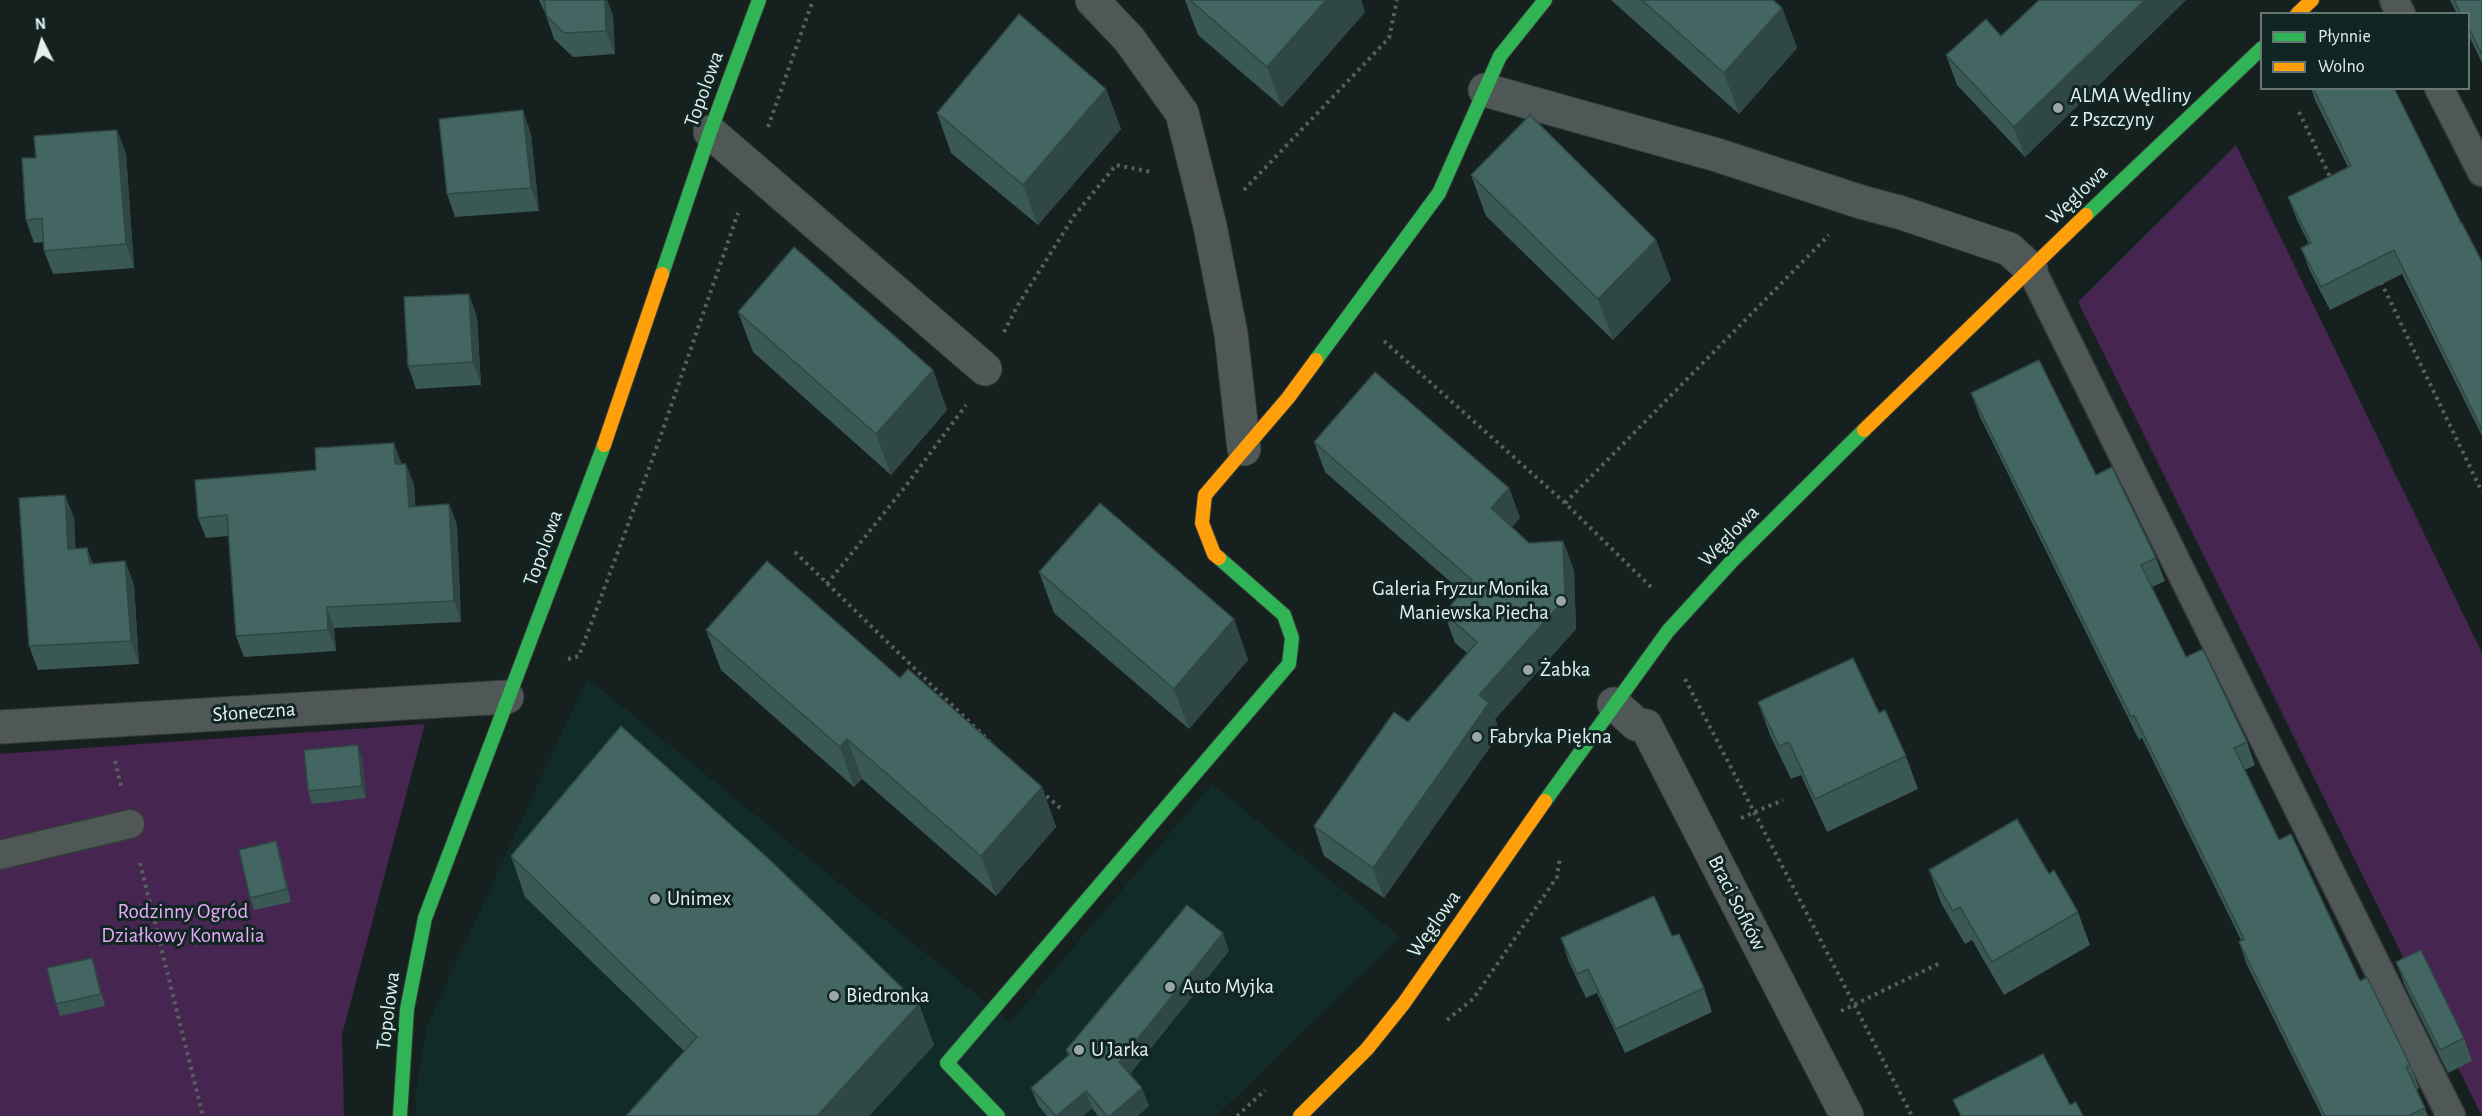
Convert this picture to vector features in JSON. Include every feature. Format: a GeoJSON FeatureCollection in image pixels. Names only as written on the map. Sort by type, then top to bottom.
{"type":"FeatureCollection","features":[{"type":"Feature","properties":{"kind":"street","name":"Topolowa"},"geometry":{"type":"LineString","coordinates":[[400,1116],[407,1009],[425,918],[609,432],[710,132],[759,0]]}},
{"type":"Feature","properties":{"kind":"street"},"geometry":{"type":"LineString","coordinates":[[1092,0],[1129,39],[1182,113],[1210,226],[1231,334],[1244,449]]}},
{"type":"Feature","properties":{"kind":"street"},"geometry":{"type":"LineString","coordinates":[[998,1116],[947,1063],[1289,664],[1292,638],[1284,615],[1214,554],[1202,523],[1204,495],[1288,398],[1439,193],[1500,56],[1545,0]]}},
{"type":"Feature","properties":{"kind":"street"},"geometry":{"type":"LineString","coordinates":[[2300,12],[2312,0]]}},
{"type":"Feature","properties":{"kind":"street","name":"Węglowa"},"geometry":{"type":"LineString","coordinates":[[1308,1113],[1404,1003],[1668,631],[1732,561],[1968,327],[2260,50]]}},
{"type":"Feature","properties":{"kind":"street"},"geometry":{"type":"LineString","coordinates":[[1485,90],[1717,155],[1902,213],[2009,249],[2031,269]]}},
{"type":"Feature","properties":{"kind":"street"},"geometry":{"type":"LineString","coordinates":[[710,132],[985,369]]}},
{"type":"Feature","properties":{"kind":"street","name":"Słoneczna"},"geometry":{"type":"LineString","coordinates":[[0,727],[507,697]]}},
{"type":"Feature","properties":{"kind":"street"},"geometry":{"type":"LineString","coordinates":[[1614,704],[1636,724],[1646,726]]}},
{"type":"Feature","properties":{"kind":"street","name":"Braci Sofków"},"geometry":{"type":"LineString","coordinates":[[1646,726],[1847,1116]]}},
{"type":"Feature","properties":{"kind":"lane"},"geometry":{"type":"LineString","coordinates":[[2440,90],[2482,172]]}},
{"type":"Feature","properties":{"kind":"lane"},"geometry":{"type":"LineString","coordinates":[[2031,269],[2451,1116]]}},
{"type":"Feature","properties":{"kind":"lane"},"geometry":{"type":"LineString","coordinates":[[0,855],[130,824]]}},
{"type":"Feature","properties":{"kind":"path"},"geometry":{"type":"LineString","coordinates":[[1210,226],[1389,38],[1397,0]]}},
{"type":"Feature","properties":{"kind":"path"},"geometry":{"type":"LineString","coordinates":[[2299,112],[2334,186]]}},
{"type":"Feature","properties":{"kind":"path"},"geometry":{"type":"LineString","coordinates":[[1565,503],[1861,202]]}},
{"type":"Feature","properties":{"kind":"path"},"geometry":{"type":"LineString","coordinates":[[2380,281],[2482,492]]}},
{"type":"Feature","properties":{"kind":"path"},"geometry":{"type":"LineString","coordinates":[[1352,313],[1565,503],[1652,589]]}},
{"type":"Feature","properties":{"kind":"path"},"geometry":{"type":"LineString","coordinates":[[558,662],[579,656],[671,404]]}},
{"type":"Feature","properties":{"kind":"path"},"geometry":{"type":"LineString","coordinates":[[795,552],[990,742]]}},
{"type":"Feature","properties":{"kind":"path"},"geometry":{"type":"LineString","coordinates":[[1646,726],[1691,670]]}},
{"type":"Feature","properties":{"kind":"path"},"geometry":{"type":"LineString","coordinates":[[1684,679],[1912,1116]]}},
{"type":"Feature","properties":{"kind":"path"},"geometry":{"type":"LineString","coordinates":[[109,720],[111,746],[203,1116]]}},
{"type":"Feature","properties":{"kind":"path"},"geometry":{"type":"LineString","coordinates":[[1034,783],[1060,808]]}},
{"type":"Feature","properties":{"kind":"path"},"geometry":{"type":"LineString","coordinates":[[1440,1026],[1473,999],[1557,877],[1560,855]]}},
{"type":"Feature","properties":{"kind":"path"},"geometry":{"type":"LineString","coordinates":[[1802,1029],[1940,963]]}},
{"type":"Feature","properties":{"kind":"shaded area"},"geometry":{"type":"Polygon","coordinates":[[[587,678],[1010,1022],[1212,784],[1400,937],[1216,1116],[417,1116],[415,1099],[426,1028],[587,678]]]}},
{"type":"Feature","properties":{"kind":"green space"},"geometry":{"type":"Polygon","coordinates":[[[2236,145],[2482,653],[2482,1116],[2078,302],[2236,145]]]}},
{"type":"Feature","properties":{"kind":"green space","name":"Rodzinny Ogród Działkowy Konwalia"},"geometry":{"type":"Polygon","coordinates":[[[425,724],[342,1035],[344,1116],[0,1116],[0,754],[425,724]]]}},
{"type":"Feature","properties":{"kind":"building"},"geometry":{"type":"Polygon","coordinates":[[[544,0],[605,0],[606,31],[564,33],[546,15],[544,0]]]}},
{"type":"Feature","properties":{"kind":"building"},"geometry":{"type":"Polygon","coordinates":[[[1190,0],[1326,0],[1267,67],[1190,0]]]}},
{"type":"Feature","properties":{"kind":"building"},"geometry":{"type":"Polygon","coordinates":[[[1642,0],[1773,0],[1782,8],[1724,73],[1642,0]]]}},
{"type":"Feature","properties":{"kind":"building"},"geometry":{"type":"Polygon","coordinates":[[[2039,0],[2145,0],[2014,127],[1946,55],[1986,19],[2001,36],[2039,0]]]}},
{"type":"Feature","properties":{"kind":"building"},"geometry":{"type":"Polygon","coordinates":[[[2454,0],[2482,0],[2482,55],[2470,30],[2470,12],[2460,12],[2454,0]]]}},
{"type":"Feature","properties":{"kind":"building"},"geometry":{"type":"Polygon","coordinates":[[[1019,14],[1106,89],[1023,185],[937,113],[1019,14]]]}},
{"type":"Feature","properties":{"kind":"building"},"geometry":{"type":"Polygon","coordinates":[[[2314,90],[2395,90],[2482,262],[2482,430],[2394,250],[2321,287],[2301,248],[2311,243],[2288,197],[2351,166],[2314,90]]]}},
{"type":"Feature","properties":{"kind":"building"},"geometry":{"type":"Polygon","coordinates":[[[523,110],[531,188],[447,194],[439,119],[523,110]]]}},
{"type":"Feature","properties":{"kind":"building"},"geometry":{"type":"Polygon","coordinates":[[[1530,115],[1656,240],[1598,299],[1471,175],[1530,115]]]}},
{"type":"Feature","properties":{"kind":"building"},"geometry":{"type":"Polygon","coordinates":[[[117,130],[126,244],[44,251],[42,218],[26,220],[22,158],[36,158],[34,136],[117,130]]]}},
{"type":"Feature","properties":{"kind":"building"},"geometry":{"type":"Polygon","coordinates":[[[794,247],[933,370],[876,434],[738,312],[794,247]]]}},
{"type":"Feature","properties":{"kind":"building"},"geometry":{"type":"Polygon","coordinates":[[[469,294],[473,362],[408,366],[404,297],[469,294]]]}},
{"type":"Feature","properties":{"kind":"building"},"geometry":{"type":"Polygon","coordinates":[[[2039,360],[2096,475],[2112,467],[2156,558],[2141,565],[2186,657],[2203,649],[2247,742],[2234,748],[2279,840],[2291,834],[2360,981],[2367,977],[2410,1065],[2406,1067],[2425,1108],[2411,1116],[2325,1116],[2239,942],[2244,939],[1971,393],[2039,360]]]}},
{"type":"Feature","properties":{"kind":"building"},"geometry":{"type":"Polygon","coordinates":[[[1375,372],[1509,488],[1491,508],[1529,543],[1563,541],[1565,599],[1479,695],[1489,703],[1373,868],[1314,826],[1394,712],[1408,722],[1477,642],[1444,613],[1472,580],[1314,442],[1375,372]]]}},
{"type":"Feature","properties":{"kind":"building"},"geometry":{"type":"Polygon","coordinates":[[[394,443],[395,464],[406,464],[409,507],[449,504],[454,601],[327,607],[328,630],[236,636],[227,515],[198,518],[195,480],[316,470],[315,448],[394,443]]]}},
{"type":"Feature","properties":{"kind":"building"},"geometry":{"type":"Polygon","coordinates":[[[65,495],[68,549],[87,548],[90,564],[125,561],[131,641],[29,646],[19,498],[65,495]]]}},
{"type":"Feature","properties":{"kind":"building"},"geometry":{"type":"Polygon","coordinates":[[[1100,503],[1234,619],[1174,689],[1039,572],[1100,503]]]}},
{"type":"Feature","properties":{"kind":"building"},"geometry":{"type":"Polygon","coordinates":[[[767,561],[900,678],[908,669],[1042,787],[981,856],[847,739],[840,747],[706,630],[767,561]]]}},
{"type":"Feature","properties":{"kind":"building"},"geometry":{"type":"Polygon","coordinates":[[[1853,658],[1879,713],[1885,710],[1906,756],[1815,799],[1789,742],[1779,746],[1758,702],[1853,658]]]}},
{"type":"Feature","properties":{"kind":"building"},"geometry":{"type":"Polygon","coordinates":[[[621,726],[770,860],[919,1004],[817,1116],[626,1116],[697,1037],[511,856],[621,726]]]}},
{"type":"Feature","properties":{"kind":"building"},"geometry":{"type":"Polygon","coordinates":[[[358,745],[362,786],[308,791],[304,750],[358,745]]]}},
{"type":"Feature","properties":{"kind":"building"},"geometry":{"type":"Polygon","coordinates":[[[2017,819],[2049,874],[2054,870],[2078,912],[1992,962],[1960,907],[1953,911],[1929,870],[2017,819]]]}},
{"type":"Feature","properties":{"kind":"building"},"geometry":{"type":"Polygon","coordinates":[[[276,841],[287,889],[250,898],[239,850],[276,841]]]}},
{"type":"Feature","properties":{"kind":"building"},"geometry":{"type":"Polygon","coordinates":[[[1654,896],[1672,936],[1679,934],[1704,988],[1616,1029],[1588,969],[1577,974],[1561,938],[1654,896]]]}},
{"type":"Feature","properties":{"kind":"building"},"geometry":{"type":"Polygon","coordinates":[[[1187,905],[1223,933],[1119,1062],[1142,1088],[1110,1116],[1107,1116],[1086,1091],[1056,1116],[1031,1088],[1070,1054],[1066,1050],[1187,905]]]}},
{"type":"Feature","properties":{"kind":"building"},"geometry":{"type":"Polygon","coordinates":[[[2421,950],[2464,1038],[2440,1050],[2396,962],[2421,950]]]}},
{"type":"Feature","properties":{"kind":"building"},"geometry":{"type":"Polygon","coordinates":[[[92,958],[101,994],[56,1004],[47,968],[92,958]]]}},
{"type":"Feature","properties":{"kind":"building"},"geometry":{"type":"Polygon","coordinates":[[[2043,1054],[2070,1105],[2076,1102],[2083,1116],[1961,1116],[1953,1100],[2043,1054]]]}},
{"type":"Feature","properties":{"kind":"traffic: fast"},"geometry":{"type":"LineString","coordinates":[[662,274],[710,132],[759,0]]}},
{"type":"Feature","properties":{"kind":"traffic: fast"},"geometry":{"type":"LineString","coordinates":[[1316,360],[1439,193],[1500,56],[1545,0]]}},
{"type":"Feature","properties":{"kind":"traffic: fast"},"geometry":{"type":"LineString","coordinates":[[2086,215],[2260,50]]}},
{"type":"Feature","properties":{"kind":"traffic: fast"},"geometry":{"type":"LineString","coordinates":[[1545,801],[1668,631],[1732,561],[1864,430]]}},
{"type":"Feature","properties":{"kind":"traffic: fast"},"geometry":{"type":"LineString","coordinates":[[400,1116],[407,1009],[425,918],[604,445]]}},
{"type":"Feature","properties":{"kind":"traffic: fast"},"geometry":{"type":"LineString","coordinates":[[998,1116],[947,1063],[1289,664],[1292,638],[1284,615],[1219,558]]}},
{"type":"Feature","properties":{"kind":"traffic: slow"},"geometry":{"type":"LineString","coordinates":[[2299,12],[2312,0]]}},
{"type":"Feature","properties":{"kind":"traffic: slow"},"geometry":{"type":"LineString","coordinates":[[1864,430],[2086,215]]}},
{"type":"Feature","properties":{"kind":"traffic: slow"},"geometry":{"type":"LineString","coordinates":[[604,445],[662,274]]}},
{"type":"Feature","properties":{"kind":"traffic: slow"},"geometry":{"type":"LineString","coordinates":[[1219,558],[1214,554],[1202,523],[1205,495],[1288,398],[1316,360]]}},
{"type":"Feature","properties":{"kind":"traffic: slow"},"geometry":{"type":"LineString","coordinates":[[1300,1116],[1367,1049],[1404,1003],[1545,801]]}},
{"type":"Feature","properties":{"kind":"place","name":"ALMA Wędliny z Pszczyny"},"geometry":{"type":"Point","coordinates":[2058,108]}},
{"type":"Feature","properties":{"kind":"place","name":"Galeria Fryzur Monika Maniewska Piecha"},"geometry":{"type":"Point","coordinates":[1561,601]}},
{"type":"Feature","properties":{"kind":"place","name":"Żabka"},"geometry":{"type":"Point","coordinates":[1528,670]}},
{"type":"Feature","properties":{"kind":"place","name":"Fabryka Piękna"},"geometry":{"type":"Point","coordinates":[1477,737]}},
{"type":"Feature","properties":{"kind":"place","name":"Unimex"},"geometry":{"type":"Point","coordinates":[655,899]}},
{"type":"Feature","properties":{"kind":"place","name":"Auto Myjka"},"geometry":{"type":"Point","coordinates":[1170,987]}},
{"type":"Feature","properties":{"kind":"place","name":"Biedronka"},"geometry":{"type":"Point","coordinates":[834,996]}},
{"type":"Feature","properties":{"kind":"place","name":"U Jarka"},"geometry":{"type":"Point","coordinates":[1079,1050]}}]}
